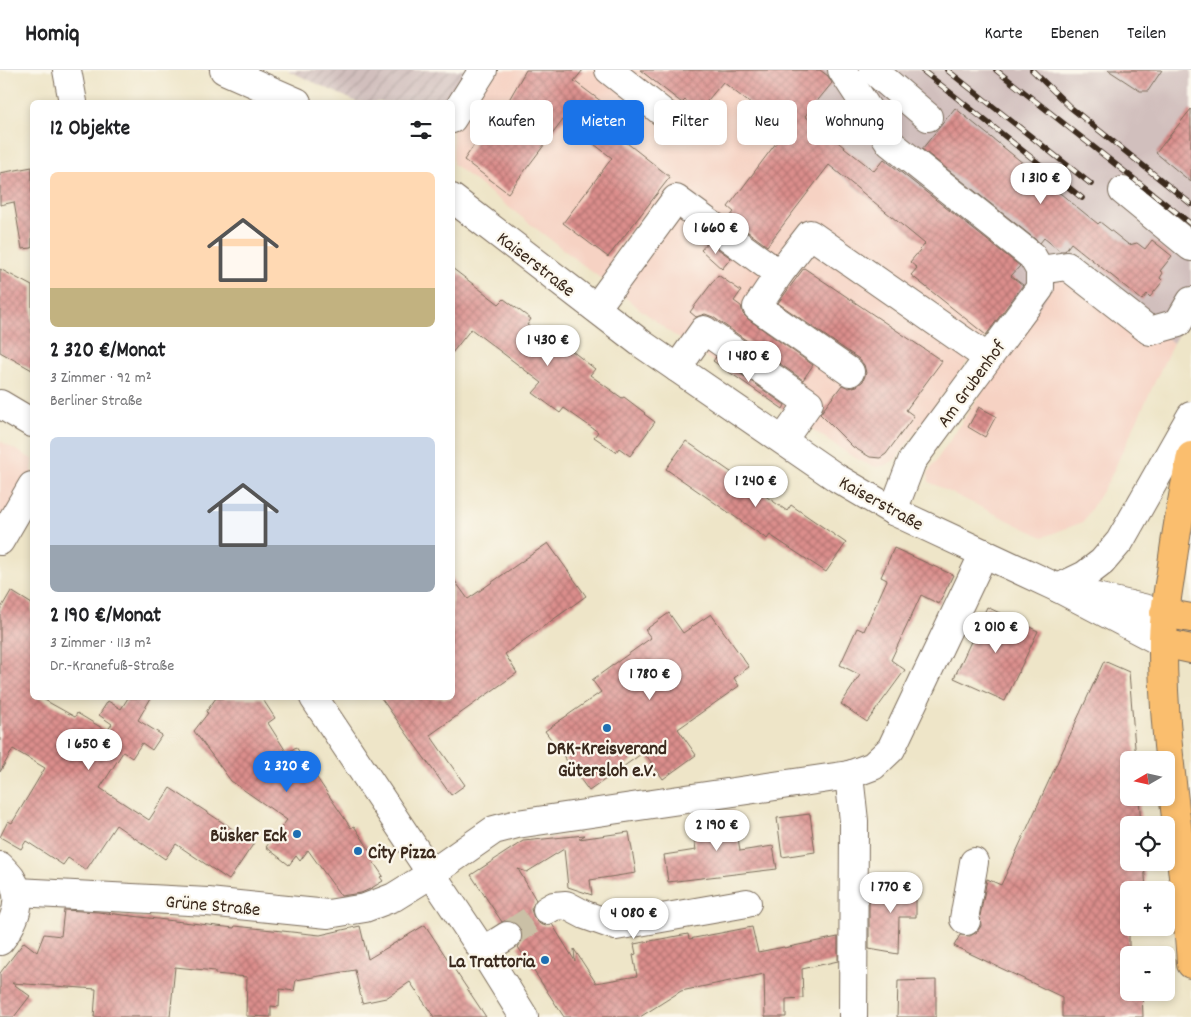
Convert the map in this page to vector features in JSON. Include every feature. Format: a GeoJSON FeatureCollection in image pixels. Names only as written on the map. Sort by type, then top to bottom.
{"type":"FeatureCollection","features":[{"type":"Feature","properties":{"kind":"main road"},"geometry":{"type":"LineString","coordinates":[[1191,456],[1164,613],[1163,642],[1171,770],[1191,964]]}},
{"type":"Feature","properties":{"kind":"main road","name":"Kaiserstraße"},"geometry":{"type":"LineString","coordinates":[[1164,613],[1191,618]]}},
{"type":"Feature","properties":{"kind":"main road","name":"Kaiserstraße"},"geometry":{"type":"LineString","coordinates":[[1163,642],[1191,649]]}},
{"type":"Feature","properties":{"kind":"street"},"geometry":{"type":"LineString","coordinates":[[67,70],[73,100]]}},
{"type":"Feature","properties":{"kind":"street"},"geometry":{"type":"LineString","coordinates":[[455,114],[483,70]]}},
{"type":"Feature","properties":{"kind":"street"},"geometry":{"type":"LineString","coordinates":[[609,70],[654,106]]}},
{"type":"Feature","properties":{"kind":"street"},"geometry":{"type":"LineString","coordinates":[[842,70],[890,143],[1036,263],[1067,266],[1150,332],[1178,322],[1191,301]]}},
{"type":"Feature","properties":{"kind":"street"},"geometry":{"type":"LineString","coordinates":[[873,70],[928,118]]}},
{"type":"Feature","properties":{"kind":"street"},"geometry":{"type":"LineString","coordinates":[[240,73],[293,100]]}},
{"type":"Feature","properties":{"kind":"street"},"geometry":{"type":"LineString","coordinates":[[1123,191],[1191,247]]}},
{"type":"Feature","properties":{"kind":"street"},"geometry":{"type":"LineString","coordinates":[[596,308],[676,199],[779,274]]}},
{"type":"Feature","properties":{"kind":"street","name":"Kaiserstraße"},"geometry":{"type":"LineString","coordinates":[[455,200],[642,344],[837,478],[892,511],[1058,588],[1163,642]]}},
{"type":"Feature","properties":{"kind":"street"},"geometry":{"type":"LineString","coordinates":[[850,372],[757,307],[779,274],[810,234],[988,358]]}},
{"type":"Feature","properties":{"kind":"street","name":"Am Grubenhof"},"geometry":{"type":"LineString","coordinates":[[892,511],[912,461],[1040,288],[1036,263]]}},
{"type":"Feature","properties":{"kind":"street"},"geometry":{"type":"LineString","coordinates":[[678,368],[704,330],[809,403],[782,440]]}},
{"type":"Feature","properties":{"kind":"street"},"geometry":{"type":"LineString","coordinates":[[0,404],[30,422]]}},
{"type":"Feature","properties":{"kind":"street"},"geometry":{"type":"LineString","coordinates":[[1058,588],[1085,575],[1102,562],[1120,541],[1191,416]]}},
{"type":"Feature","properties":{"kind":"street"},"geometry":{"type":"LineString","coordinates":[[0,541],[30,489]]}},
{"type":"Feature","properties":{"kind":"street","name":"Grüne Straße"},"geometry":{"type":"LineString","coordinates":[[17,892],[208,902],[328,914],[365,908],[394,897],[494,830],[517,824],[849,775],[873,766],[891,749],[984,553]]}},
{"type":"Feature","properties":{"kind":"street","name":"Kaiserstraße"},"geometry":{"type":"LineString","coordinates":[[1058,588],[1164,613]]}},
{"type":"Feature","properties":{"kind":"street"},"geometry":{"type":"LineString","coordinates":[[315,700],[524,1017]]}},
{"type":"Feature","properties":{"kind":"street"},"geometry":{"type":"LineString","coordinates":[[849,775],[854,821],[853,1017]]}},
{"type":"Feature","properties":{"kind":"street"},"geometry":{"type":"LineString","coordinates":[[966,921],[964,919],[974,862]]}},
{"type":"Feature","properties":{"kind":"street"},"geometry":{"type":"LineString","coordinates":[[0,866],[11,878],[17,892],[17,912],[0,941]]}},
{"type":"Feature","properties":{"kind":"street"},"geometry":{"type":"LineString","coordinates":[[547,910],[554,906],[566,905],[585,915],[616,926],[747,903]]}},
{"type":"Feature","properties":{"kind":"street"},"geometry":{"type":"LineString","coordinates":[[483,952],[507,936]]}},
{"type":"Feature","properties":{"kind":"shaded area"},"geometry":{"type":"Polygon","coordinates":[[[287,70],[472,70],[452,100],[353,100],[287,70]]]}},
{"type":"Feature","properties":{"kind":"shaded area"},"geometry":{"type":"Polygon","coordinates":[[[472,70],[708,70],[745,100],[737,100],[737,145],[797,145],[797,141],[1006,309],[896,459],[886,465],[877,467],[867,464],[850,455],[671,333],[455,166],[455,100],[453,100],[472,70]]]}},
{"type":"Feature","properties":{"kind":"shaded area"},"geometry":{"type":"Polygon","coordinates":[[[708,70],[1191,70],[1191,311],[1173,343],[1072,257],[1027,325],[797,141],[797,100],[746,100],[708,70]]]}},
{"type":"Feature","properties":{"kind":"shaded area"},"geometry":{"type":"Polygon","coordinates":[[[1072,257],[1173,343],[1110,478],[1083,522],[1043,537],[929,482],[928,473],[1072,257]]]}},
{"type":"Feature","properties":{"kind":"shaded area"},"geometry":{"type":"Polygon","coordinates":[[[0,441],[30,458],[30,479],[0,530],[0,441]]]}},
{"type":"Feature","properties":{"kind":"building"},"geometry":{"type":"Polygon","coordinates":[[[526,70],[583,70],[574,81],[599,100],[563,100],[563,120],[553,133],[553,100],[509,100],[526,70]]]}},
{"type":"Feature","properties":{"kind":"building"},"geometry":{"type":"Polygon","coordinates":[[[640,70],[820,70],[828,76],[832,83],[818,100],[807,100],[807,114],[805,116],[807,118],[807,145],[841,145],[874,171],[884,159],[1020,266],[1011,276],[1023,285],[986,335],[911,275],[917,268],[910,262],[925,244],[829,165],[767,246],[729,218],[734,212],[728,207],[774,145],[797,145],[797,100],[746,100],[723,82],[708,100],[678,100],[640,70]]]}},
{"type":"Feature","properties":{"kind":"building"},"geometry":{"type":"Polygon","coordinates":[[[1108,70],[1162,70],[1148,91],[1140,91],[1108,70]]]}},
{"type":"Feature","properties":{"kind":"building"},"geometry":{"type":"Polygon","coordinates":[[[955,108],[1098,224],[1100,222],[1129,245],[1137,243],[1145,249],[1152,240],[1172,256],[1160,271],[1163,273],[1160,278],[1163,281],[1150,297],[1147,294],[1142,300],[1071,243],[1065,251],[1060,251],[1044,238],[1040,243],[922,149],[955,108]]]}},
{"type":"Feature","properties":{"kind":"building"},"geometry":{"type":"Polygon","coordinates":[[[1191,109],[1191,182],[1156,153],[1191,109]]]}},
{"type":"Feature","properties":{"kind":"building"},"geometry":{"type":"Polygon","coordinates":[[[474,145],[544,145],[508,193],[464,160],[474,145]]]}},
{"type":"Feature","properties":{"kind":"building"},"geometry":{"type":"Polygon","coordinates":[[[595,145],[630,145],[670,177],[608,257],[563,223],[612,158],[595,145]]]}},
{"type":"Feature","properties":{"kind":"building"},"geometry":{"type":"Polygon","coordinates":[[[30,167],[30,248],[22,249],[14,202],[0,205],[0,173],[30,167]]]}},
{"type":"Feature","properties":{"kind":"building"},"geometry":{"type":"Polygon","coordinates":[[[708,242],[731,258],[722,269],[701,250],[708,242]]]}},
{"type":"Feature","properties":{"kind":"building"},"geometry":{"type":"Polygon","coordinates":[[[804,268],[942,361],[906,410],[914,416],[886,454],[880,458],[870,457],[853,447],[820,414],[842,385],[849,388],[857,386],[863,381],[866,373],[864,365],[859,359],[778,303],[804,268]]]}},
{"type":"Feature","properties":{"kind":"building"},"geometry":{"type":"Polygon","coordinates":[[[0,269],[30,285],[30,369],[0,352],[0,269]]]}},
{"type":"Feature","properties":{"kind":"building"},"geometry":{"type":"Polygon","coordinates":[[[455,270],[499,304],[504,299],[531,319],[527,325],[558,349],[562,343],[595,369],[590,375],[622,398],[624,397],[655,422],[630,456],[619,448],[616,452],[594,437],[598,432],[564,408],[560,413],[533,393],[542,383],[471,329],[455,349],[455,270]]]}},
{"type":"Feature","properties":{"kind":"building"},"geometry":{"type":"Polygon","coordinates":[[[718,275],[741,291],[734,301],[741,306],[743,314],[748,319],[813,365],[803,380],[713,317],[705,314],[696,317],[690,312],[718,275]]]}},
{"type":"Feature","properties":{"kind":"building"},"geometry":{"type":"Polygon","coordinates":[[[716,357],[785,405],[783,409],[713,361],[716,357]]]}},
{"type":"Feature","properties":{"kind":"building"},"geometry":{"type":"Polygon","coordinates":[[[979,407],[996,416],[985,437],[968,427],[979,407]]]}},
{"type":"Feature","properties":{"kind":"building"},"geometry":{"type":"Polygon","coordinates":[[[686,441],[787,511],[791,505],[846,543],[826,572],[770,535],[767,539],[666,469],[686,441]]]}},
{"type":"Feature","properties":{"kind":"building"},"geometry":{"type":"Polygon","coordinates":[[[548,543],[586,596],[505,654],[517,673],[430,735],[465,785],[451,795],[382,700],[455,700],[455,581],[468,599],[548,543]]]}},
{"type":"Feature","properties":{"kind":"building"},"geometry":{"type":"Polygon","coordinates":[[[894,548],[953,575],[939,604],[921,595],[891,660],[905,670],[867,722],[841,704],[860,675],[840,665],[857,628],[864,631],[887,580],[881,577],[894,548]]]}},
{"type":"Feature","properties":{"kind":"building"},"geometry":{"type":"Polygon","coordinates":[[[11,591],[30,603],[30,700],[45,700],[75,717],[77,713],[107,731],[112,724],[99,715],[108,701],[121,709],[127,700],[150,700],[138,720],[162,735],[152,750],[142,743],[132,758],[123,752],[100,788],[149,820],[170,788],[254,843],[229,880],[176,844],[165,859],[116,825],[86,870],[68,858],[63,865],[26,841],[21,849],[0,837],[8,821],[12,823],[45,768],[13,749],[0,772],[0,610],[11,591]]]}},
{"type":"Feature","properties":{"kind":"building"},"geometry":{"type":"Polygon","coordinates":[[[987,607],[1038,631],[1005,701],[954,678],[987,607]]]}},
{"type":"Feature","properties":{"kind":"building"},"geometry":{"type":"Polygon","coordinates":[[[669,613],[683,633],[711,614],[749,667],[734,678],[739,686],[678,729],[696,755],[663,779],[644,752],[589,791],[545,731],[601,692],[592,680],[651,638],[645,630],[669,613]]]}},
{"type":"Feature","properties":{"kind":"building"},"geometry":{"type":"Polygon","coordinates":[[[1104,661],[1129,672],[1135,751],[1120,751],[1120,806],[1140,806],[1140,816],[1120,816],[1120,871],[1145,871],[1145,881],[1120,881],[1120,936],[1129,936],[1129,946],[1120,946],[1120,1001],[1142,1001],[1143,1017],[1062,1017],[1062,997],[954,946],[960,935],[970,936],[977,932],[981,926],[980,916],[987,879],[1001,885],[1104,661]]]}},
{"type":"Feature","properties":{"kind":"building"},"geometry":{"type":"Polygon","coordinates":[[[215,700],[263,700],[275,718],[268,723],[287,753],[296,747],[351,828],[354,826],[375,858],[372,860],[383,876],[380,877],[383,881],[361,893],[341,896],[308,850],[300,861],[296,856],[289,865],[266,847],[287,820],[231,781],[194,731],[208,713],[206,712],[215,700]]]}},
{"type":"Feature","properties":{"kind":"building"},"geometry":{"type":"Polygon","coordinates":[[[734,811],[740,851],[773,846],[777,869],[668,882],[664,855],[696,850],[691,817],[734,811]]]}},
{"type":"Feature","properties":{"kind":"building"},"geometry":{"type":"Polygon","coordinates":[[[810,814],[815,852],[782,857],[777,818],[810,814]]]}},
{"type":"Feature","properties":{"kind":"building"},"geometry":{"type":"Polygon","coordinates":[[[629,832],[636,873],[590,880],[592,895],[568,887],[564,849],[527,872],[518,869],[536,900],[531,909],[534,918],[540,924],[546,926],[552,924],[575,961],[574,949],[596,983],[637,976],[633,955],[636,954],[634,944],[688,934],[689,939],[752,927],[758,952],[838,937],[838,961],[802,969],[803,998],[786,999],[786,1017],[765,1017],[764,974],[681,991],[640,1017],[564,1017],[518,947],[523,936],[520,927],[514,922],[507,920],[502,922],[471,875],[523,841],[585,835],[579,839],[629,832]]]}},
{"type":"Feature","properties":{"kind":"building"},"geometry":{"type":"Polygon","coordinates":[[[889,879],[916,879],[916,917],[899,917],[898,954],[869,949],[869,894],[889,895],[889,879]]]}},
{"type":"Feature","properties":{"kind":"building"},"geometry":{"type":"Polygon","coordinates":[[[64,910],[320,935],[360,926],[368,959],[425,925],[486,1017],[434,1017],[410,982],[386,998],[362,1003],[355,970],[296,980],[294,991],[280,989],[279,1007],[271,1006],[271,1017],[246,1016],[247,977],[215,974],[215,971],[175,967],[170,1017],[94,1017],[96,989],[12,983],[30,996],[14,1017],[0,1017],[0,973],[24,942],[37,952],[44,934],[61,936],[64,910]]]}},
{"type":"Feature","properties":{"kind":"building"},"geometry":{"type":"Polygon","coordinates":[[[936,980],[936,1017],[897,1017],[898,981],[936,980]]]}},
{"type":"Feature","properties":{"kind":"tunnel"},"geometry":{"type":"LineString","coordinates":[[507,936],[547,910]]}},
{"type":"Feature","properties":{"kind":"railway"},"geometry":{"type":"LineString","coordinates":[[922,70],[1082,198]]}},
{"type":"Feature","properties":{"kind":"railway"},"geometry":{"type":"LineString","coordinates":[[947,70],[1091,184]]}},
{"type":"Feature","properties":{"kind":"railway"},"geometry":{"type":"LineString","coordinates":[[996,70],[1191,224]]}},
{"type":"Feature","properties":{"kind":"railway"},"geometry":{"type":"LineString","coordinates":[[1032,70],[1070,107],[1191,204]]}},
{"type":"Feature","properties":{"kind":"place","name":"DRK-Kreisverand Gütersloh e.V."},"geometry":{"type":"Point","coordinates":[607,728]}},
{"type":"Feature","properties":{"kind":"place","name":"Büsker Eck"},"geometry":{"type":"Point","coordinates":[297,834]}},
{"type":"Feature","properties":{"kind":"place","name":"City Pizza"},"geometry":{"type":"Point","coordinates":[358,851]}},
{"type":"Feature","properties":{"kind":"place","name":"La Trattoria"},"geometry":{"type":"Point","coordinates":[545,960]}}]}
